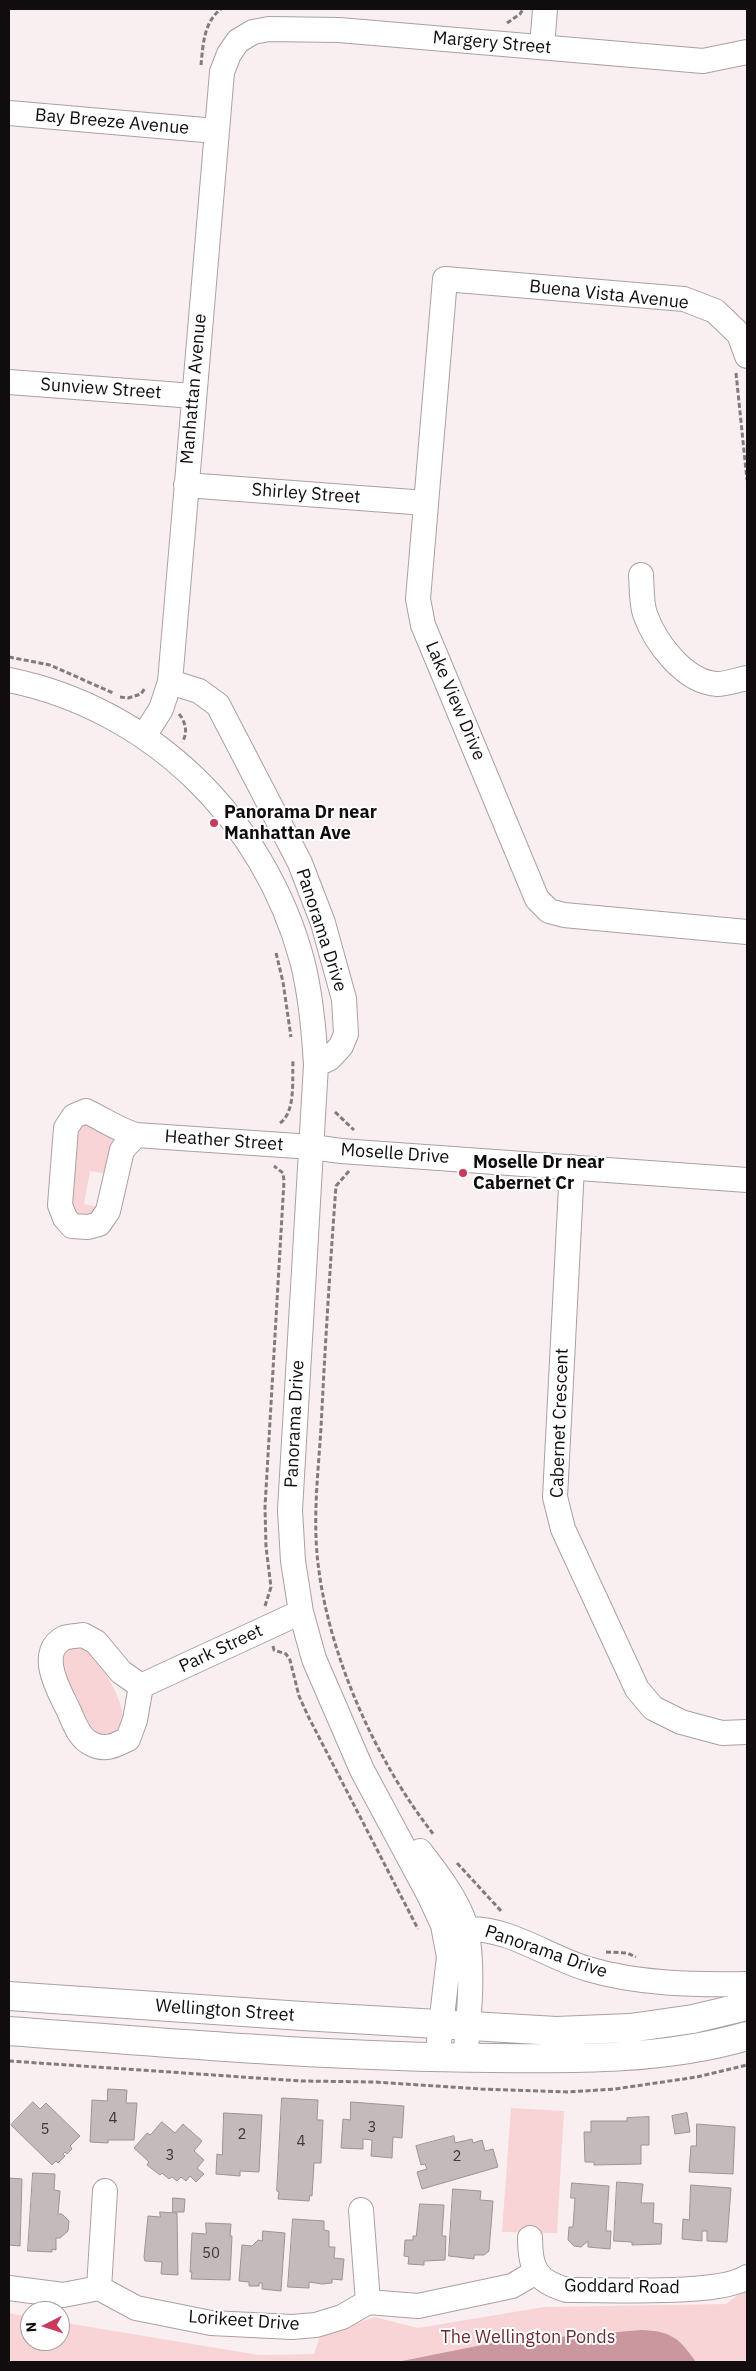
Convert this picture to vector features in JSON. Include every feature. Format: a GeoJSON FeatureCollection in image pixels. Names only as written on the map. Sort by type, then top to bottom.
{"type":"FeatureCollection","features":[{"type":"Feature","properties":{"kind":"main road","name":"Panorama Drive"},"geometry":{"type":"LineString","coordinates":[[441,2024],[556,2031],[630,2028],[693,2019],[747,1995]]}},
{"type":"Feature","properties":{"kind":"main road","name":"Wellington Street"},"geometry":{"type":"LineString","coordinates":[[9,1996],[441,2024]]}},
{"type":"Feature","properties":{"kind":"main road","name":"Wellington Street"},"geometry":{"type":"LineString","coordinates":[[9,2031],[437,2059]]}},
{"type":"Feature","properties":{"kind":"main road"},"geometry":{"type":"LineString","coordinates":[[437,2059],[587,2059],[662,2052],[747,2036]]}},
{"type":"Feature","properties":{"kind":"street"},"geometry":{"type":"LineString","coordinates":[[542,48],[545,9]]}},
{"type":"Feature","properties":{"kind":"street","name":"Margery Street"},"geometry":{"type":"LineString","coordinates":[[238,41],[253,32],[270,28],[340,19],[542,48],[703,61],[747,52]]}},
{"type":"Feature","properties":{"kind":"street","name":"Manhattan Avenue"},"geometry":{"type":"LineString","coordinates":[[144,736],[161,709],[170,682],[222,72],[229,54],[238,41]]}},
{"type":"Feature","properties":{"kind":"street","name":"Bay Breeze Avenue"},"geometry":{"type":"LineString","coordinates":[[9,113],[216,131]]}},
{"type":"Feature","properties":{"kind":"street","name":"Buena Vista Avenue"},"geometry":{"type":"LineString","coordinates":[[445,279],[684,299],[715,311],[739,334],[741,362]]}},
{"type":"Feature","properties":{"kind":"street","name":"Lake View Drive"},"geometry":{"type":"LineString","coordinates":[[445,279],[418,599],[423,625],[537,899],[549,910],[564,915],[747,932]]}},
{"type":"Feature","properties":{"kind":"street","name":"Sunview Street"},"geometry":{"type":"LineString","coordinates":[[9,382],[194,396]]}},
{"type":"Feature","properties":{"kind":"street","name":"Shirley Street"},"geometry":{"type":"LineString","coordinates":[[186,484],[426,503]]}},
{"type":"Feature","properties":{"kind":"street"},"geometry":{"type":"LineString","coordinates":[[641,575],[645,613],[660,643],[674,662],[696,677],[716,684],[747,678]]}},
{"type":"Feature","properties":{"kind":"street","name":"Panorama Drive"},"geometry":{"type":"LineString","coordinates":[[9,680],[33,685],[98,711],[144,736],[189,771],[233,819],[268,873],[291,926],[302,961],[313,1013],[305,1062],[312,1146],[290,1510],[293,1560],[301,1612],[314,1659],[362,1770],[428,1893],[443,1925],[449,1957],[437,2059]]}},
{"type":"Feature","properties":{"kind":"street","name":"Panorama Drive"},"geometry":{"type":"LineString","coordinates":[[170,682],[199,691],[218,705],[300,863],[323,923],[344,999],[346,1034],[341,1046],[330,1058],[305,1062]]}},
{"type":"Feature","properties":{"kind":"street","name":"Heather Street"},"geometry":{"type":"LineString","coordinates":[[136,1136],[122,1150],[108,1211],[99,1224],[88,1227],[72,1226],[65,1218],[60,1205],[66,1128],[74,1116],[86,1111],[136,1136],[312,1146]]}},
{"type":"Feature","properties":{"kind":"street","name":"Moselle Drive"},"geometry":{"type":"LineString","coordinates":[[312,1146],[341,1151],[747,1180]]}},
{"type":"Feature","properties":{"kind":"street","name":"Cabernet Crescent"},"geometry":{"type":"LineString","coordinates":[[572,1167],[555,1497],[563,1530],[637,1689],[653,1708],[681,1722],[722,1734],[747,1732]]}},
{"type":"Feature","properties":{"kind":"street","name":"Park Street"},"geometry":{"type":"LineString","coordinates":[[141,1686],[301,1612]]}},
{"type":"Feature","properties":{"kind":"street"},"geometry":{"type":"LineString","coordinates":[[83,1635],[96,1642],[121,1672],[141,1686],[128,1740],[111,1748],[92,1745],[81,1736],[54,1680],[50,1666],[55,1647],[64,1638],[83,1635]]}},
{"type":"Feature","properties":{"kind":"street","name":"Panorama Drive"},"geometry":{"type":"LineString","coordinates":[[362,1770],[434,1869],[457,1906],[466,1929],[469,1954],[468,2026],[465,2058]]}},
{"type":"Feature","properties":{"kind":"street","name":"Panorama Drive"},"geometry":{"type":"LineString","coordinates":[[466,1929],[496,1931],[588,1969],[619,1976],[709,1985],[747,1995]]}},
{"type":"Feature","properties":{"kind":"street"},"geometry":{"type":"LineString","coordinates":[[9,2288],[63,2295],[99,2288],[105,2191]]}},
{"type":"Feature","properties":{"kind":"street"},"geometry":{"type":"LineString","coordinates":[[361,2210],[368,2302],[418,2306],[512,2286],[536,2272],[530,2259],[530,2238]]}},
{"type":"Feature","properties":{"kind":"street","name":"Goddard Road"},"geometry":{"type":"LineString","coordinates":[[536,2272],[550,2285],[567,2290],[715,2288],[740,2282],[747,2277]]}},
{"type":"Feature","properties":{"kind":"street","name":"Lorikeet Drive"},"geometry":{"type":"LineString","coordinates":[[99,2288],[136,2308],[220,2323],[292,2327],[316,2325],[342,2317],[368,2302]]}},
{"type":"Feature","properties":{"kind":"path"},"geometry":{"type":"LineString","coordinates":[[741,362],[747,480]]}},
{"type":"Feature","properties":{"kind":"path"},"geometry":{"type":"LineString","coordinates":[[274,946],[283,982],[292,1044]]}},
{"type":"Feature","properties":{"kind":"path"},"geometry":{"type":"LineString","coordinates":[[305,1062],[287,1118],[272,1127],[270,1164],[283,1174],[284,1181],[265,1507],[266,1547],[271,1587],[269,1597],[264,1602],[274,1650],[286,1654],[290,1660],[299,1696],[418,1929]]}},
{"type":"Feature","properties":{"kind":"path"},"geometry":{"type":"LineString","coordinates":[[349,1170],[336,1186],[316,1507],[318,1570],[337,1654],[357,1701],[384,1756],[423,1821],[436,1837]]}},
{"type":"Feature","properties":{"kind":"path"},"geometry":{"type":"LineString","coordinates":[[454,1860],[504,1915]]}},
{"type":"Feature","properties":{"kind":"path"},"geometry":{"type":"LineString","coordinates":[[596,1953],[615,1951],[627,1953],[641,1959]]}},
{"type":"Feature","properties":{"kind":"green space"},"geometry":{"type":"Polygon","coordinates":[[[89,1122],[106,1132],[115,1143],[109,1174],[90,1171],[84,1204],[103,1208],[85,1217],[73,1213],[68,1199],[76,1128],[89,1122]]]}},
{"type":"Feature","properties":{"kind":"green space"},"geometry":{"type":"Polygon","coordinates":[[[74,1645],[89,1646],[117,1695],[121,1706],[124,1728],[109,1739],[93,1728],[86,1718],[58,1665],[63,1652],[74,1645]]]}},
{"type":"Feature","properties":{"kind":"green space"},"geometry":{"type":"Polygon","coordinates":[[[511,2108],[564,2111],[557,2233],[502,2232],[511,2108]]]}},
{"type":"Feature","properties":{"kind":"green space","name":"The Wellington Ponds"},"geometry":{"type":"Polygon","coordinates":[[[747,2288],[747,2362],[9,2362],[9,2313],[20,2315],[20,2351],[70,2351],[70,2324],[259,2355],[314,2354],[320,2336],[375,2317],[418,2328],[544,2307],[726,2304],[747,2288]]]}},
{"type":"Feature","properties":{"kind":"shaded area"},"geometry":{"type":"Polygon","coordinates":[[[641,2330],[660,2332],[673,2337],[696,2362],[397,2362],[492,2343],[641,2330]]]}},
{"type":"Feature","properties":{"kind":"building"},"geometry":{"type":"Polygon","coordinates":[[[108,2089],[127,2090],[126,2103],[137,2103],[134,2140],[108,2140],[108,2143],[90,2142],[92,2100],[107,2101],[108,2089]]]}},
{"type":"Feature","properties":{"kind":"building"},"geometry":{"type":"Polygon","coordinates":[[[282,2098],[318,2100],[317,2120],[323,2120],[321,2163],[314,2163],[312,2196],[310,2195],[309,2201],[278,2199],[282,2098]]]}},
{"type":"Feature","properties":{"kind":"building"},"geometry":{"type":"Polygon","coordinates":[[[33,2102],[40,2109],[46,2103],[80,2136],[70,2146],[72,2149],[67,2154],[65,2152],[63,2154],[65,2156],[58,2163],[56,2161],[52,2165],[11,2125],[33,2102]]]}},
{"type":"Feature","properties":{"kind":"building"},"geometry":{"type":"Polygon","coordinates":[[[351,2102],[404,2106],[402,2138],[393,2137],[392,2158],[371,2156],[372,2140],[363,2139],[363,2149],[341,2148],[343,2119],[350,2120],[351,2102]]]}},
{"type":"Feature","properties":{"kind":"building"},"geometry":{"type":"Polygon","coordinates":[[[224,2113],[262,2115],[259,2172],[240,2171],[240,2176],[216,2174],[217,2154],[222,2155],[224,2113]]]}},
{"type":"Feature","properties":{"kind":"building"},"geometry":{"type":"Polygon","coordinates":[[[687,2113],[690,2132],[675,2134],[672,2116],[687,2113]]]}},
{"type":"Feature","properties":{"kind":"building"},"geometry":{"type":"Polygon","coordinates":[[[649,2117],[649,2145],[641,2145],[641,2164],[594,2165],[594,2162],[585,2162],[584,2132],[591,2132],[591,2121],[627,2121],[627,2118],[649,2117]]]}},
{"type":"Feature","properties":{"kind":"building"},"geometry":{"type":"Polygon","coordinates":[[[162,2122],[175,2133],[183,2124],[202,2141],[194,2151],[204,2160],[197,2168],[204,2174],[196,2182],[190,2176],[186,2181],[181,2177],[177,2181],[172,2177],[169,2179],[162,2173],[160,2175],[147,2165],[149,2162],[134,2148],[147,2133],[150,2135],[162,2122]]]}},
{"type":"Feature","properties":{"kind":"building"},"geometry":{"type":"Polygon","coordinates":[[[697,2124],[735,2127],[733,2174],[689,2172],[691,2146],[696,2146],[697,2124]]]}},
{"type":"Feature","properties":{"kind":"building"},"geometry":{"type":"Polygon","coordinates":[[[454,2136],[455,2143],[472,2139],[473,2143],[482,2140],[485,2151],[493,2149],[498,2167],[422,2189],[417,2172],[427,2169],[425,2164],[421,2165],[416,2146],[454,2136]]]}},
{"type":"Feature","properties":{"kind":"building"},"geometry":{"type":"Polygon","coordinates":[[[33,2173],[55,2174],[54,2190],[60,2191],[58,2214],[62,2214],[69,2221],[68,2231],[60,2238],[56,2238],[56,2250],[52,2249],[52,2252],[28,2251],[33,2173]]]}},
{"type":"Feature","properties":{"kind":"building"},"geometry":{"type":"Polygon","coordinates":[[[9,2178],[22,2179],[20,2246],[9,2245],[9,2178]]]}},
{"type":"Feature","properties":{"kind":"building"},"geometry":{"type":"Polygon","coordinates":[[[617,2182],[643,2184],[641,2203],[654,2203],[653,2223],[662,2224],[661,2244],[632,2245],[632,2242],[614,2241],[617,2182]]]}},
{"type":"Feature","properties":{"kind":"building"},"geometry":{"type":"Polygon","coordinates":[[[572,2183],[609,2186],[606,2231],[611,2231],[610,2249],[588,2247],[588,2241],[581,2247],[574,2246],[568,2240],[569,2227],[573,2227],[575,2198],[571,2198],[572,2183]]]}},
{"type":"Feature","properties":{"kind":"building"},"geometry":{"type":"Polygon","coordinates":[[[691,2185],[731,2188],[727,2242],[707,2241],[707,2231],[702,2231],[702,2241],[682,2239],[683,2219],[689,2220],[691,2185]]]}},
{"type":"Feature","properties":{"kind":"building"},"geometry":{"type":"Polygon","coordinates":[[[453,2189],[481,2191],[480,2200],[493,2201],[489,2251],[484,2255],[474,2255],[474,2259],[449,2256],[453,2189]]]}},
{"type":"Feature","properties":{"kind":"building"},"geometry":{"type":"Polygon","coordinates":[[[173,2198],[185,2199],[184,2212],[173,2212],[173,2198]]]}},
{"type":"Feature","properties":{"kind":"building"},"geometry":{"type":"Polygon","coordinates":[[[420,2204],[444,2205],[442,2236],[446,2236],[445,2260],[424,2261],[424,2265],[408,2264],[409,2257],[404,2256],[405,2240],[413,2240],[413,2236],[416,2236],[420,2204]]]}},
{"type":"Feature","properties":{"kind":"building"},"geometry":{"type":"Polygon","coordinates":[[[160,2212],[177,2213],[178,2275],[161,2274],[162,2262],[145,2261],[148,2216],[160,2217],[160,2212]]]}},
{"type":"Feature","properties":{"kind":"building"},"geometry":{"type":"Polygon","coordinates":[[[293,2219],[324,2221],[324,2230],[329,2231],[329,2247],[335,2247],[334,2258],[344,2259],[342,2280],[332,2279],[332,2283],[322,2284],[309,2282],[309,2288],[288,2287],[293,2219]]]}},
{"type":"Feature","properties":{"kind":"building"},"geometry":{"type":"Polygon","coordinates":[[[206,2223],[231,2224],[230,2280],[191,2279],[192,2233],[206,2234],[206,2223]]]}},
{"type":"Feature","properties":{"kind":"building"},"geometry":{"type":"Polygon","coordinates":[[[263,2231],[285,2233],[281,2291],[262,2289],[262,2283],[259,2283],[259,2286],[249,2286],[249,2282],[239,2281],[242,2245],[252,2246],[258,2240],[262,2241],[263,2231]]]}},
{"type":"Feature","properties":{"kind":"place","name":"Panorama Dr near Manhattan Ave"},"geometry":{"type":"Point","coordinates":[214,823]}},
{"type":"Feature","properties":{"kind":"place","name":"Moselle Dr near Cabernet Cr"},"geometry":{"type":"Point","coordinates":[463,1173]}}]}
